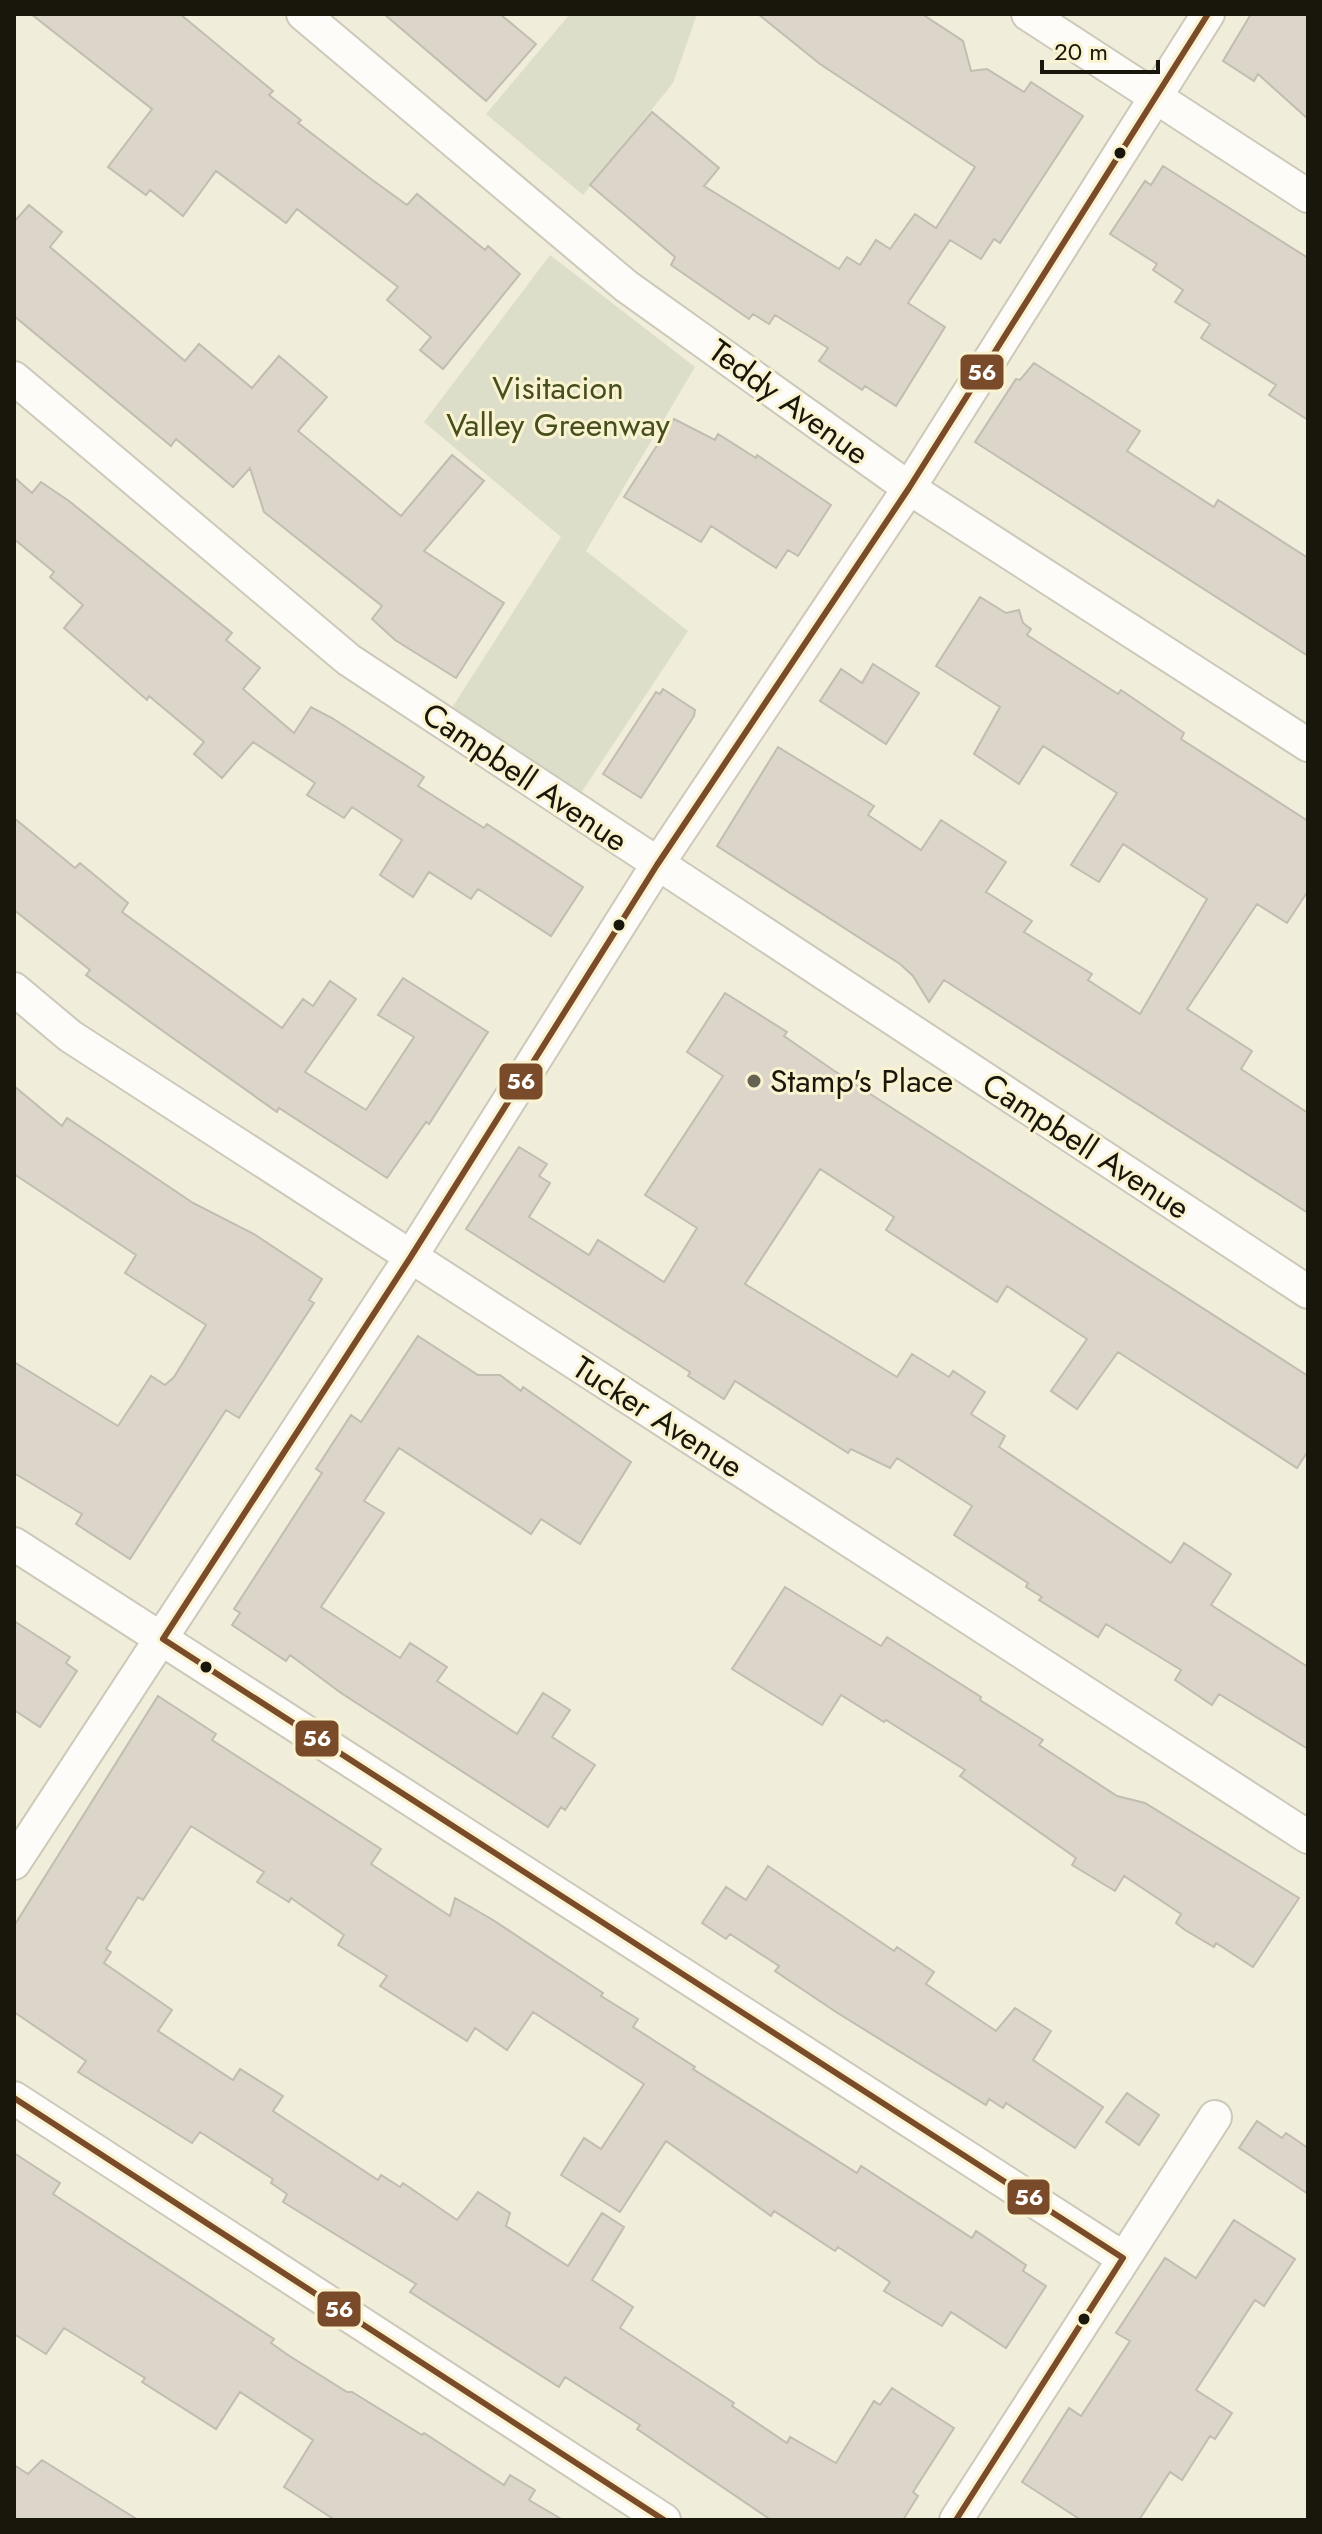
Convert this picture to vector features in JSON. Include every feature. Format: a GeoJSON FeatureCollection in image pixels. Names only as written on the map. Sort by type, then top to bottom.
{"type":"FeatureCollection","features":[{"type":"Feature","properties":{"kind":"street","name":"Teddy Avenue"},"geometry":{"type":"LineString","coordinates":[[303,14],[626,286],[909,488],[1308,745]]}},
{"type":"Feature","properties":{"kind":"street"},"geometry":{"type":"LineString","coordinates":[[1028,14],[1308,196]]}},
{"type":"Feature","properties":{"kind":"street"},"geometry":{"type":"LineString","coordinates":[[14,1863],[410,1258],[657,865],[909,488],[1208,14]]}},
{"type":"Feature","properties":{"kind":"street","name":"Campbell Avenue"},"geometry":{"type":"LineString","coordinates":[[14,378],[349,660],[1308,1292]]}},
{"type":"Feature","properties":{"kind":"street","name":"Tucker Avenue"},"geometry":{"type":"LineString","coordinates":[[14,989],[70,1036],[1308,1837]]}},
{"type":"Feature","properties":{"kind":"street"},"geometry":{"type":"LineString","coordinates":[[14,1544],[1123,2258]]}},
{"type":"Feature","properties":{"kind":"street"},"geometry":{"type":"LineString","coordinates":[[14,2098],[664,2520]]}},
{"type":"Feature","properties":{"kind":"street"},"geometry":{"type":"LineString","coordinates":[[956,2520],[1215,2117]]}},
{"type":"Feature","properties":{"kind":"green space"},"geometry":{"type":"Polygon","coordinates":[[[570,14],[697,14],[673,83],[583,195],[486,114],[570,14]]]}},
{"type":"Feature","properties":{"kind":"green space","name":"Visitacion Valley Greenway"},"geometry":{"type":"Polygon","coordinates":[[[550,255],[695,367],[586,551],[688,631],[579,796],[450,711],[561,537],[424,422],[550,255]]]}},
{"type":"Feature","properties":{"kind":"building"},"geometry":{"type":"Polygon","coordinates":[[[31,14],[180,14],[273,91],[269,95],[301,120],[298,123],[371,179],[407,205],[417,194],[485,250],[488,246],[520,274],[443,369],[420,350],[431,337],[387,300],[398,287],[297,209],[286,223],[216,171],[183,216],[150,190],[146,195],[108,167],[152,109],[31,14]]]}},
{"type":"Feature","properties":{"kind":"building"},"geometry":{"type":"Polygon","coordinates":[[[384,14],[500,14],[536,44],[486,101],[384,14]]]}},
{"type":"Feature","properties":{"kind":"building"},"geometry":{"type":"Polygon","coordinates":[[[758,14],[922,14],[963,41],[971,71],[987,69],[1024,92],[1031,82],[1083,116],[1000,243],[994,239],[981,259],[950,240],[908,303],[945,327],[896,406],[865,386],[862,390],[819,361],[828,348],[775,315],[769,324],[753,314],[749,319],[671,265],[675,257],[590,185],[652,112],[719,168],[704,186],[839,269],[847,257],[860,265],[876,240],[890,249],[915,214],[936,228],[975,167],[820,64],[758,14]]]}},
{"type":"Feature","properties":{"kind":"building"},"geometry":{"type":"Polygon","coordinates":[[[1251,14],[1308,14],[1308,119],[1258,74],[1254,81],[1223,61],[1251,14]]]}},
{"type":"Feature","properties":{"kind":"building"},"geometry":{"type":"Polygon","coordinates":[[[1163,166],[1308,258],[1308,420],[1269,395],[1276,385],[1201,338],[1210,324],[1175,302],[1183,290],[1153,270],[1157,264],[1110,234],[1145,181],[1151,185],[1163,166]]]}},
{"type":"Feature","properties":{"kind":"building"},"geometry":{"type":"Polygon","coordinates":[[[29,205],[62,232],[50,247],[185,361],[199,344],[252,388],[279,356],[327,397],[298,431],[401,516],[452,455],[484,481],[424,551],[504,603],[456,678],[395,640],[372,619],[382,606],[264,512],[250,468],[233,487],[176,439],[171,446],[14,316],[14,222],[29,205]]]}},
{"type":"Feature","properties":{"kind":"building"},"geometry":{"type":"Polygon","coordinates":[[[1034,363],[1140,431],[1127,451],[1214,507],[1218,500],[1308,558],[1308,656],[975,442],[1016,379],[1020,380],[1034,363]]]}},
{"type":"Feature","properties":{"kind":"building"},"geometry":{"type":"Polygon","coordinates":[[[674,419],[715,440],[718,434],[756,458],[757,455],[831,505],[798,556],[788,550],[776,568],[711,526],[701,542],[624,497],[674,419]]]}},
{"type":"Feature","properties":{"kind":"building"},"geometry":{"type":"Polygon","coordinates":[[[14,477],[32,493],[41,482],[69,501],[232,633],[226,640],[260,668],[243,689],[294,733],[311,707],[332,718],[424,777],[418,786],[484,828],[487,824],[583,887],[551,936],[478,889],[471,899],[429,872],[413,897],[380,875],[402,840],[352,807],[344,818],[307,795],[315,783],[253,742],[222,778],[194,754],[204,742],[149,696],[147,700],[64,628],[83,605],[50,577],[54,572],[14,539],[14,477]]]}},
{"type":"Feature","properties":{"kind":"building"},"geometry":{"type":"Polygon","coordinates":[[[980,597],[1006,613],[1019,610],[1023,623],[1031,629],[1027,635],[1118,694],[1121,690],[1184,733],[1181,739],[1308,821],[1308,891],[1287,923],[1257,904],[1187,1009],[1252,1051],[1241,1069],[1308,1113],[1308,1213],[944,980],[929,1002],[913,976],[900,964],[717,846],[778,747],[874,806],[868,815],[921,850],[941,820],[1006,862],[986,892],[1032,921],[1024,932],[1092,974],[1088,980],[1140,1014],[1207,899],[1123,844],[1099,882],[1071,865],[1117,793],[1043,746],[1019,784],[974,754],[1000,707],[936,666],[980,597]]]}},
{"type":"Feature","properties":{"kind":"building"},"geometry":{"type":"Polygon","coordinates":[[[873,664],[919,693],[886,744],[820,701],[841,669],[862,683],[873,664]]]}},
{"type":"Feature","properties":{"kind":"building"},"geometry":{"type":"Polygon","coordinates":[[[663,689],[695,710],[694,716],[641,798],[603,774],[656,692],[660,694],[663,689]]]}},
{"type":"Feature","properties":{"kind":"building"},"geometry":{"type":"Polygon","coordinates":[[[14,818],[75,868],[80,863],[128,903],[122,912],[282,1028],[303,999],[313,1006],[330,981],[356,999],[305,1072],[366,1110],[414,1037],[378,1015],[403,978],[488,1032],[429,1124],[426,1122],[387,1178],[279,1108],[277,1112],[153,1024],[86,975],[90,970],[14,910],[14,818]]]}},
{"type":"Feature","properties":{"kind":"building"},"geometry":{"type":"Polygon","coordinates":[[[725,993],[787,1032],[784,1036],[833,1070],[1308,1376],[1308,1451],[1297,1468],[1118,1352],[1077,1409],[1051,1391],[1087,1339],[1007,1286],[997,1302],[886,1230],[894,1217],[820,1169],[745,1284],[897,1377],[912,1354],[949,1377],[953,1371],[985,1392],[971,1414],[1005,1436],[999,1447],[1171,1563],[1184,1543],[1231,1574],[1211,1605],[1308,1667],[1308,1749],[1219,1694],[1212,1705],[1175,1680],[1181,1670],[1106,1624],[1098,1637],[1039,1600],[1042,1597],[1026,1587],[1028,1583],[954,1535],[972,1506],[897,1458],[890,1468],[851,1449],[848,1453],[735,1381],[724,1399],[688,1376],[690,1372],[466,1229],[519,1147],[547,1164],[539,1176],[550,1183],[529,1217],[589,1255],[598,1240],[664,1282],[697,1228],[645,1195],[723,1076],[687,1052],[725,993]]]}},
{"type":"Feature","properties":{"kind":"building"},"geometry":{"type":"Polygon","coordinates":[[[14,1086],[62,1126],[67,1118],[193,1203],[254,1234],[322,1279],[309,1300],[314,1303],[239,1418],[226,1410],[130,1559],[76,1524],[82,1514],[14,1473],[14,1362],[118,1426],[151,1376],[165,1385],[174,1377],[206,1325],[125,1273],[136,1255],[14,1174],[14,1086]]]}},
{"type":"Feature","properties":{"kind":"building"},"geometry":{"type":"Polygon","coordinates":[[[418,1336],[478,1375],[500,1375],[521,1391],[523,1387],[631,1462],[580,1544],[541,1519],[531,1534],[399,1448],[364,1501],[384,1513],[321,1607],[400,1658],[410,1643],[447,1667],[437,1681],[517,1734],[543,1693],[570,1710],[552,1737],[595,1765],[565,1810],[561,1807],[548,1827],[341,1693],[290,1655],[286,1661],[232,1625],[240,1613],[234,1609],[322,1473],[316,1469],[351,1415],[361,1422],[418,1336]]]}},
{"type":"Feature","properties":{"kind":"building"},"geometry":{"type":"Polygon","coordinates":[[[785,1587],[881,1646],[887,1637],[981,1697],[980,1700],[1043,1740],[1039,1745],[1117,1796],[1145,1803],[1299,1898],[1253,1967],[1216,1943],[1214,1947],[1185,1930],[1176,1923],[1181,1914],[1124,1876],[1115,1891],[1072,1865],[1076,1858],[960,1776],[965,1770],[886,1720],[884,1722],[841,1695],[822,1725],[732,1669],[785,1587]]]}},
{"type":"Feature","properties":{"kind":"building"},"geometry":{"type":"Polygon","coordinates":[[[14,1621],[70,1657],[66,1663],[77,1671],[40,1727],[14,1710],[14,1621]]]}},
{"type":"Feature","properties":{"kind":"building"},"geometry":{"type":"Polygon","coordinates":[[[158,1696],[216,1734],[212,1740],[381,1849],[371,1864],[450,1916],[455,1898],[493,1920],[638,2019],[633,2027],[695,2067],[693,2069],[857,2173],[861,2166],[972,2238],[976,2231],[1026,2265],[1023,2271],[1046,2286],[1006,2348],[951,2312],[942,2326],[884,2291],[890,2282],[838,2247],[835,2251],[774,2211],[771,2216],[666,2141],[620,2212],[561,2175],[584,2138],[601,2149],[644,2084],[533,2012],[507,2050],[475,2028],[467,2041],[380,1986],[387,1976],[338,1945],[344,1935],[291,1898],[289,1902],[257,1882],[264,1872],[191,1826],[143,1900],[138,1897],[106,1949],[111,1952],[104,1963],[172,2010],[158,2031],[233,2080],[240,2069],[283,2096],[273,2111],[378,2180],[381,2175],[400,2187],[403,2183],[457,2220],[478,2192],[510,2213],[506,2226],[568,2266],[602,2213],[624,2227],[592,2280],[633,2307],[620,2328],[734,2403],[732,2406],[787,2443],[790,2437],[836,2463],[874,2401],[880,2405],[892,2388],[954,2428],[913,2492],[918,2496],[903,2520],[771,2520],[637,2429],[640,2425],[565,2377],[559,2387],[410,2292],[416,2284],[283,2202],[287,2194],[271,2183],[273,2179],[200,2132],[192,2143],[78,2072],[86,2061],[14,2012],[14,1926],[158,1696]]]}},
{"type":"Feature","properties":{"kind":"building"},"geometry":{"type":"Polygon","coordinates":[[[768,1866],[894,1951],[897,1947],[934,1972],[926,1984],[996,2031],[1015,2008],[1051,2031],[1033,2060],[1103,2107],[1075,2148],[1006,2103],[1003,2108],[989,2099],[986,2105],[836,2012],[775,1971],[779,1966],[730,1934],[726,1939],[702,1923],[726,1887],[746,1900],[768,1866]]]}},
{"type":"Feature","properties":{"kind":"building"},"geometry":{"type":"Polygon","coordinates":[[[1127,2093],[1159,2115],[1139,2145],[1106,2122],[1127,2093]]]}},
{"type":"Feature","properties":{"kind":"building"},"geometry":{"type":"Polygon","coordinates":[[[1257,2121],[1282,2138],[1286,2133],[1308,2148],[1308,2194],[1239,2148],[1257,2121]]]}},
{"type":"Feature","properties":{"kind":"building"},"geometry":{"type":"Polygon","coordinates":[[[14,2153],[60,2183],[53,2194],[274,2339],[271,2343],[288,2355],[347,2392],[352,2392],[422,2435],[424,2433],[504,2485],[510,2475],[535,2490],[529,2500],[563,2520],[335,2520],[284,2487],[313,2440],[240,2392],[216,2429],[142,2382],[145,2378],[64,2328],[46,2354],[14,2334],[14,2153]]]}},
{"type":"Feature","properties":{"kind":"building"},"geometry":{"type":"Polygon","coordinates":[[[1234,2220],[1295,2259],[1264,2306],[1255,2300],[1196,2390],[1232,2413],[1215,2439],[1210,2436],[1182,2480],[1170,2472],[1139,2520],[1081,2520],[1022,2482],[1069,2408],[1081,2416],[1130,2341],[1116,2333],[1165,2258],[1196,2278],[1234,2220]]]}},
{"type":"Feature","properties":{"kind":"building"},"geometry":{"type":"Polygon","coordinates":[[[42,2460],[138,2520],[14,2520],[14,2465],[28,2474],[42,2460]]]}},
{"type":"Feature","properties":{"kind":"transit line","name":"56"},"geometry":{"type":"LineString","coordinates":[[956,2520],[1123,2258],[163,1639],[410,1258],[657,865],[909,488],[1208,14]]}},
{"type":"Feature","properties":{"kind":"transit line","name":"56"},"geometry":{"type":"LineString","coordinates":[[14,2098],[664,2520]]}},
{"type":"Feature","properties":{"kind":"place","name":"Stamp's Place"},"geometry":{"type":"Point","coordinates":[754,1081]}}]}
